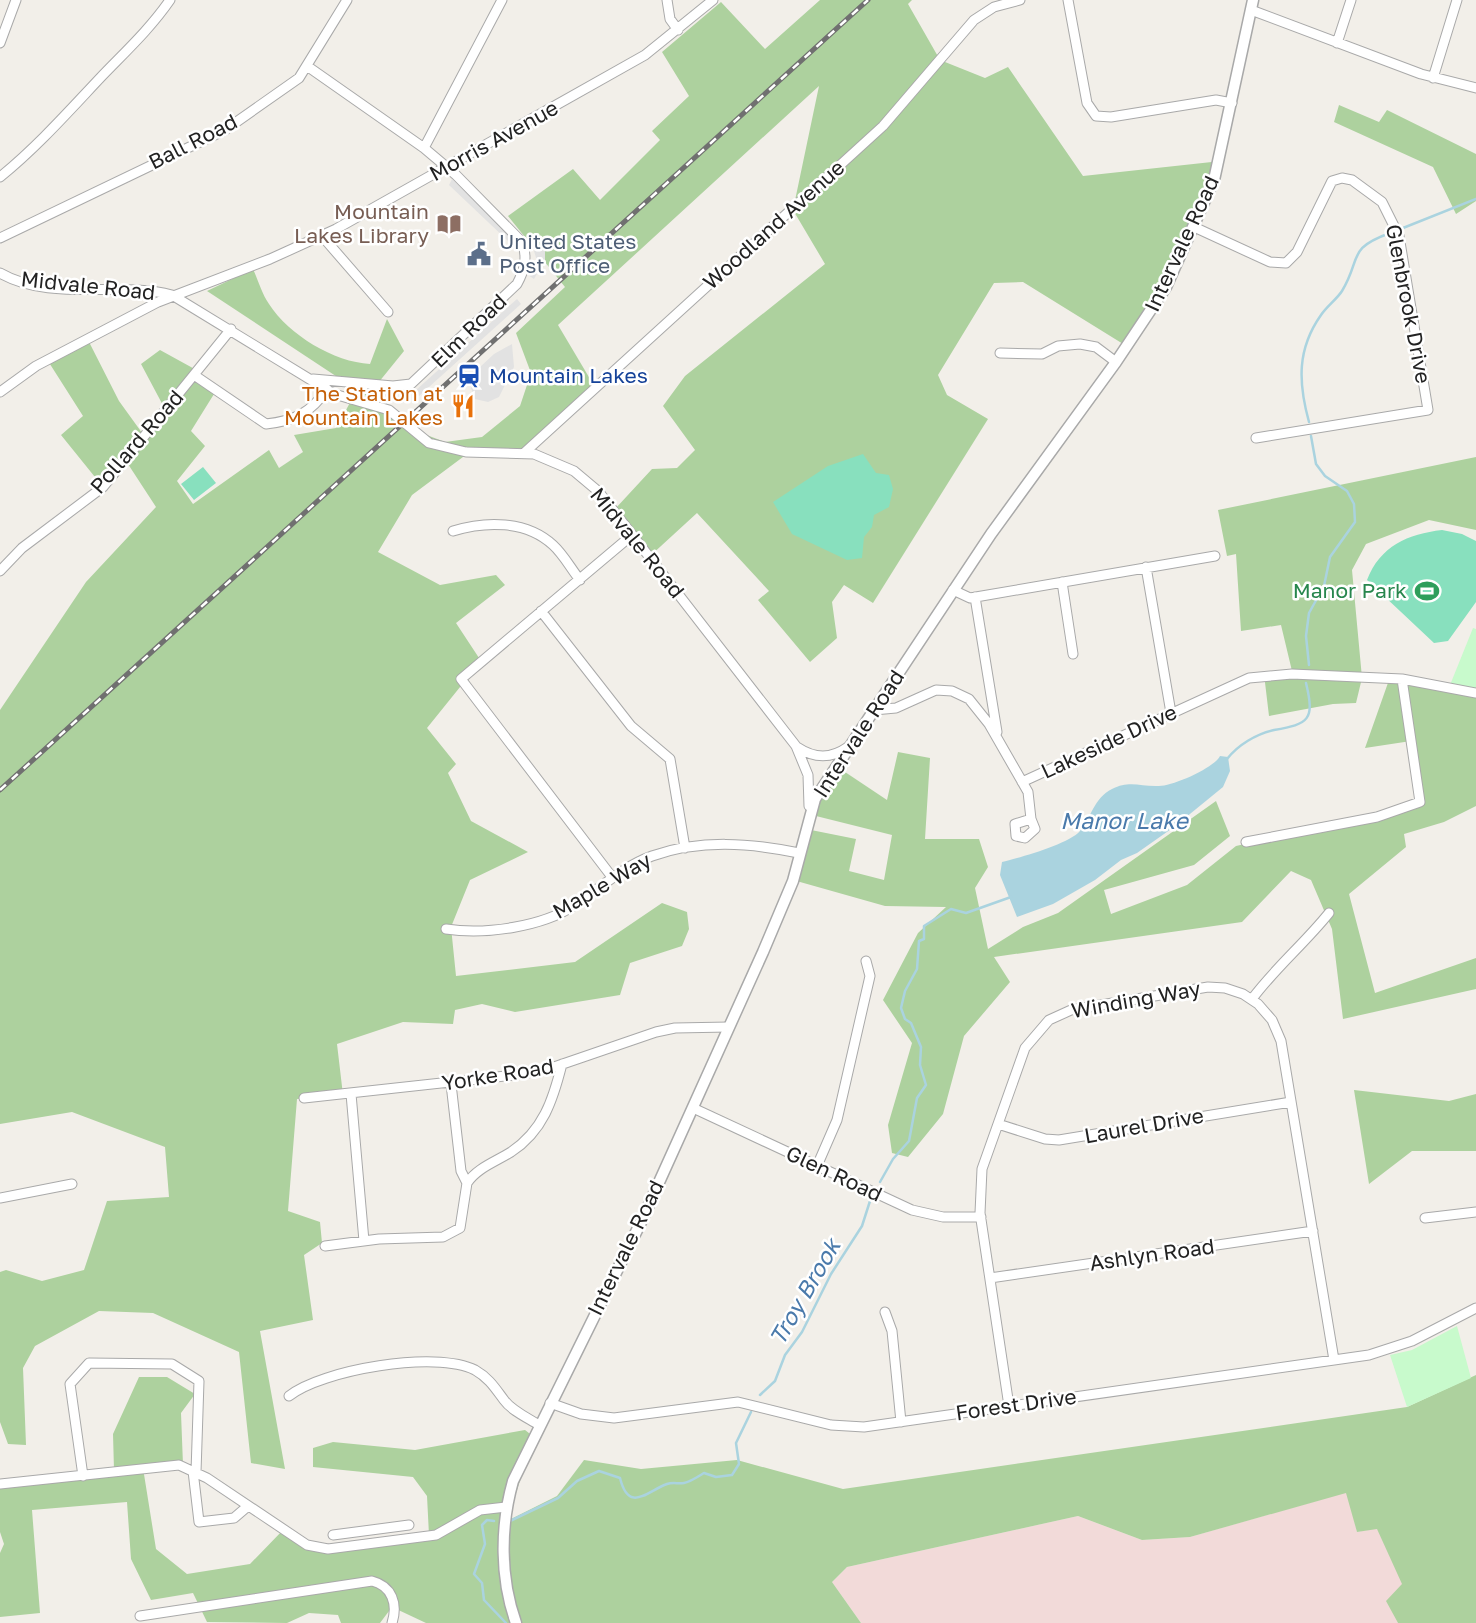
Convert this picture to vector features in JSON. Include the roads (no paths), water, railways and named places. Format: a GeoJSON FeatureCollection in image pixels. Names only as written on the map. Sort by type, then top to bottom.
{"type":"FeatureCollection","features":[{"type":"Feature","properties":{"kind":"street"},"geometry":{"type":"LineString","coordinates":[[0,43],[16,0]]}},
{"type":"Feature","properties":{"kind":"street"},"geometry":{"type":"LineString","coordinates":[[0,177],[29,153],[79,101],[170,0]]}},
{"type":"Feature","properties":{"kind":"street","name":"Ball Road"},"geometry":{"type":"LineString","coordinates":[[0,238],[225,130],[299,78],[347,0]]}},
{"type":"Feature","properties":{"kind":"street"},"geometry":{"type":"LineString","coordinates":[[424,148],[502,0]]}},
{"type":"Feature","properties":{"kind":"street"},"geometry":{"type":"LineString","coordinates":[[667,0],[670,19],[678,30]]}},
{"type":"Feature","properties":{"kind":"street","name":"Morris Avenue"},"geometry":{"type":"LineString","coordinates":[[0,392],[36,366],[174,296],[322,236],[645,55],[713,0]]}},
{"type":"Feature","properties":{"kind":"street","name":"Woodland Avenue"},"geometry":{"type":"LineString","coordinates":[[524,453],[883,126],[974,20],[994,7],[1020,0]]}},
{"type":"Feature","properties":{"kind":"street"},"geometry":{"type":"LineString","coordinates":[[1068,0],[1087,103],[1096,116],[1111,117],[1216,100],[1233,103]]}},
{"type":"Feature","properties":{"kind":"street"},"geometry":{"type":"LineString","coordinates":[[1337,43],[1351,0]]}},
{"type":"Feature","properties":{"kind":"street"},"geometry":{"type":"LineString","coordinates":[[1433,78],[1457,0]]}},
{"type":"Feature","properties":{"kind":"street"},"geometry":{"type":"LineString","coordinates":[[1252,5],[1337,43],[1433,78],[1476,88]]}},
{"type":"Feature","properties":{"kind":"street","name":"Intervale Road"},"geometry":{"type":"LineString","coordinates":[[516,1623],[505,1578],[506,1507],[513,1481],[642,1220],[785,901],[807,819],[824,783],[953,590],[1166,288],[1214,180],[1233,103],[1252,5]]}},
{"type":"Feature","properties":{"kind":"street","name":"Elm Road"},"geometry":{"type":"LineString","coordinates":[[307,66],[424,148],[523,243],[526,255],[524,271],[517,284],[420,378],[407,386],[312,379]]}},
{"type":"Feature","properties":{"kind":"street","name":"Glenbrook Drive"},"geometry":{"type":"LineString","coordinates":[[1194,227],[1280,264],[1295,257],[1332,181],[1342,178],[1352,180],[1375,195],[1390,212],[1399,236],[1428,410],[1256,438]]}},
{"type":"Feature","properties":{"kind":"street"},"geometry":{"type":"LineString","coordinates":[[322,236],[388,312]]}},
{"type":"Feature","properties":{"kind":"street","name":"Midvale Road"},"geometry":{"type":"LineString","coordinates":[[0,273],[8,278],[48,286],[154,290],[174,296],[327,389],[389,410],[419,437],[440,447],[466,452],[524,453],[559,463],[583,477],[632,535],[796,746],[805,765],[810,786],[807,819]]}},
{"type":"Feature","properties":{"kind":"street","name":"Pollard Road"},"geometry":{"type":"LineString","coordinates":[[0,571],[22,548],[103,487],[231,329]]}},
{"type":"Feature","properties":{"kind":"street"},"geometry":{"type":"LineString","coordinates":[[1000,353],[1036,355],[1058,346],[1080,344],[1096,347],[1116,362]]}},
{"type":"Feature","properties":{"kind":"street"},"geometry":{"type":"LineString","coordinates":[[194,375],[266,424],[290,421],[316,407],[327,389]]}},
{"type":"Feature","properties":{"kind":"street"},"geometry":{"type":"LineString","coordinates":[[453,531],[487,523],[518,527],[552,544],[580,580]]}},
{"type":"Feature","properties":{"kind":"street"},"geometry":{"type":"LineString","coordinates":[[612,877],[462,679],[632,535]]}},
{"type":"Feature","properties":{"kind":"street"},"geometry":{"type":"LineString","coordinates":[[953,590],[975,597],[1215,555]]}},
{"type":"Feature","properties":{"kind":"street"},"geometry":{"type":"LineString","coordinates":[[1146,567],[1171,713]]}},
{"type":"Feature","properties":{"kind":"street"},"geometry":{"type":"LineString","coordinates":[[1062,582],[1073,654]]}},
{"type":"Feature","properties":{"kind":"street"},"geometry":{"type":"LineString","coordinates":[[975,597],[998,740]]}},
{"type":"Feature","properties":{"kind":"street"},"geometry":{"type":"LineString","coordinates":[[541,611],[631,726],[670,759],[685,848]]}},
{"type":"Feature","properties":{"kind":"street","name":"Lakeside Drive"},"geometry":{"type":"LineString","coordinates":[[874,710],[896,708],[925,692],[952,691],[975,704],[1022,782],[1249,678],[1265,675],[1397,679],[1476,693]]}},
{"type":"Feature","properties":{"kind":"street"},"geometry":{"type":"LineString","coordinates":[[1245,842],[1377,817],[1420,802],[1397,679]]}},
{"type":"Feature","properties":{"kind":"street"},"geometry":{"type":"LineString","coordinates":[[796,746],[809,755],[818,757],[836,755],[849,747]]}},
{"type":"Feature","properties":{"kind":"street"},"geometry":{"type":"LineString","coordinates":[[1022,782],[1028,792],[1031,819]]}},
{"type":"Feature","properties":{"kind":"street","name":"Maple Way"},"geometry":{"type":"LineString","coordinates":[[446,929],[464,932],[517,925],[559,914],[612,877],[651,856],[685,848],[743,843],[799,853]]}},
{"type":"Feature","properties":{"kind":"street"},"geometry":{"type":"LineString","coordinates":[[1329,913],[1306,941],[1271,974],[1252,999],[1266,1012],[1277,1030],[1334,1360]]}},
{"type":"Feature","properties":{"kind":"street"},"geometry":{"type":"LineString","coordinates":[[817,1166],[836,1120],[870,976],[866,961]]}},
{"type":"Feature","properties":{"kind":"street","name":"Winding Way"},"geometry":{"type":"LineString","coordinates":[[1009,1406],[979,1202],[982,1169],[1027,1043],[1041,1026],[1059,1014],[1208,987],[1235,990],[1252,999]]}},
{"type":"Feature","properties":{"kind":"street","name":"Yorke Road"},"geometry":{"type":"LineString","coordinates":[[304,1098],[524,1074],[656,1032],[675,1028],[729,1027]]}},
{"type":"Feature","properties":{"kind":"street"},"geometry":{"type":"LineString","coordinates":[[325,1245],[443,1237],[456,1232],[461,1226],[467,1183],[475,1173],[511,1152],[532,1134],[551,1104],[562,1064]]}},
{"type":"Feature","properties":{"kind":"street"},"geometry":{"type":"LineString","coordinates":[[451,1084],[461,1171],[467,1183]]}},
{"type":"Feature","properties":{"kind":"street"},"geometry":{"type":"LineString","coordinates":[[351,1094],[364,1241]]}},
{"type":"Feature","properties":{"kind":"street","name":"Laurel Drive"},"geometry":{"type":"LineString","coordinates":[[998,1124],[1045,1139],[1059,1140],[1291,1102]]}},
{"type":"Feature","properties":{"kind":"street","name":"Glen Road"},"geometry":{"type":"LineString","coordinates":[[693,1108],[927,1214],[981,1217]]}},
{"type":"Feature","properties":{"kind":"street"},"geometry":{"type":"LineString","coordinates":[[0,1198],[72,1184]]}},
{"type":"Feature","properties":{"kind":"street"},"geometry":{"type":"LineString","coordinates":[[1425,1218],[1476,1212]]}},
{"type":"Feature","properties":{"kind":"street","name":"Ashlyn Road"},"geometry":{"type":"LineString","coordinates":[[990,1278],[1313,1231]]}},
{"type":"Feature","properties":{"kind":"street","name":"Forest Drive"},"geometry":{"type":"LineString","coordinates":[[550,1403],[597,1417],[631,1418],[738,1402],[831,1425],[864,1427],[1334,1360],[1390,1349],[1476,1308]]}},
{"type":"Feature","properties":{"kind":"street"},"geometry":{"type":"LineString","coordinates":[[886,1312],[892,1331],[901,1422]]}},
{"type":"Feature","properties":{"kind":"street"},"geometry":{"type":"LineString","coordinates":[[289,1396],[304,1384],[397,1362],[456,1364],[486,1377],[504,1401],[539,1425]]}},
{"type":"Feature","properties":{"kind":"street"},"geometry":{"type":"LineString","coordinates":[[83,1476],[70,1384],[89,1363],[172,1364],[200,1381],[195,1471],[199,1521],[234,1518],[248,1506]]}},
{"type":"Feature","properties":{"kind":"street"},"geometry":{"type":"LineString","coordinates":[[0,1484],[172,1465],[195,1471],[307,1545],[339,1549],[436,1535],[480,1510],[506,1507]]}},
{"type":"Feature","properties":{"kind":"street"},"geometry":{"type":"LineString","coordinates":[[333,1535],[409,1525]]}},
{"type":"Feature","properties":{"kind":"street"},"geometry":{"type":"LineString","coordinates":[[359,1532],[361,1546]]}},
{"type":"Feature","properties":{"kind":"street"},"geometry":{"type":"LineString","coordinates":[[140,1616],[372,1581],[387,1588],[393,1597],[392,1623]]}},
{"type":"Feature","properties":{"kind":"water","name":"Manor Lake"},"geometry":{"type":"Polygon","coordinates":[[[1220,756],[1228,757],[1230,771],[1223,787],[1174,827],[1137,853],[1121,860],[1095,880],[1053,904],[1017,917],[1000,875],[1002,862],[1043,850],[1074,836],[1101,797],[1112,789],[1124,785],[1159,786],[1174,783],[1202,771],[1220,756]]]}},
{"type":"Feature","properties":{"kind":"waterway","name":"Troy Brook"},"geometry":{"type":"LineString","coordinates":[[1403,228],[1476,199]]}},
{"type":"Feature","properties":{"kind":"waterway","name":"Troy Brook"},"geometry":{"type":"LineString","coordinates":[[1309,422],[1302,380],[1307,340],[1321,315],[1342,291],[1361,250],[1367,244],[1390,233]]}},
{"type":"Feature","properties":{"kind":"waterway","name":"Troy Brook"},"geometry":{"type":"LineString","coordinates":[[1309,665],[1306,636],[1309,613],[1324,586],[1330,557],[1355,522],[1354,504],[1347,491],[1325,476],[1316,464],[1311,436]]}},
{"type":"Feature","properties":{"kind":"waterway","name":"Troy Brook"},"geometry":{"type":"LineString","coordinates":[[1227,759],[1254,737],[1302,722],[1309,713],[1310,705],[1306,683]]}},
{"type":"Feature","properties":{"kind":"waterway","name":"Troy Brook"},"geometry":{"type":"LineString","coordinates":[[880,1182],[893,1159],[909,1141],[917,1098],[926,1085],[920,1065],[921,1047],[901,1008],[905,991],[917,969],[919,941],[924,939],[924,926],[951,909],[966,913],[1011,897]]}},
{"type":"Feature","properties":{"kind":"waterway","name":"Troy Brook"},"geometry":{"type":"LineString","coordinates":[[760,1395],[775,1381],[785,1355],[802,1332],[831,1274],[862,1226],[870,1201]]}},
{"type":"Feature","properties":{"kind":"waterway","name":"Troy Brook"},"geometry":{"type":"LineString","coordinates":[[510,1521],[558,1498],[577,1481],[599,1471],[620,1478],[628,1495],[634,1498],[667,1484],[686,1482],[704,1473],[716,1477],[732,1475],[739,1464],[736,1443],[751,1412]]}},
{"type":"Feature","properties":{"kind":"waterway","name":"Troy Brook"},"geometry":{"type":"LineString","coordinates":[[494,1521],[487,1520],[482,1525],[485,1544],[474,1574],[482,1583],[484,1600],[506,1623]]}},
{"type":"Feature","properties":{"kind":"railway"},"geometry":{"type":"LineString","coordinates":[[0,790],[868,0]]}},
{"type":"Feature","properties":{"kind":"place","name":"Mountain Lakes Library"},"geometry":{"type":"Point","coordinates":[449,224]}},
{"type":"Feature","properties":{"kind":"place","name":"United States Post Office"},"geometry":{"type":"Point","coordinates":[479,254]}},
{"type":"Feature","properties":{"kind":"place","name":"Mountain Lakes"},"geometry":{"type":"Point","coordinates":[469,376]}},
{"type":"Feature","properties":{"kind":"place","name":"The Station at Mountain Lakes"},"geometry":{"type":"Point","coordinates":[463,406]}},
{"type":"Feature","properties":{"kind":"place","name":"Manor Park"},"geometry":{"type":"Point","coordinates":[1427,591]}}]}
